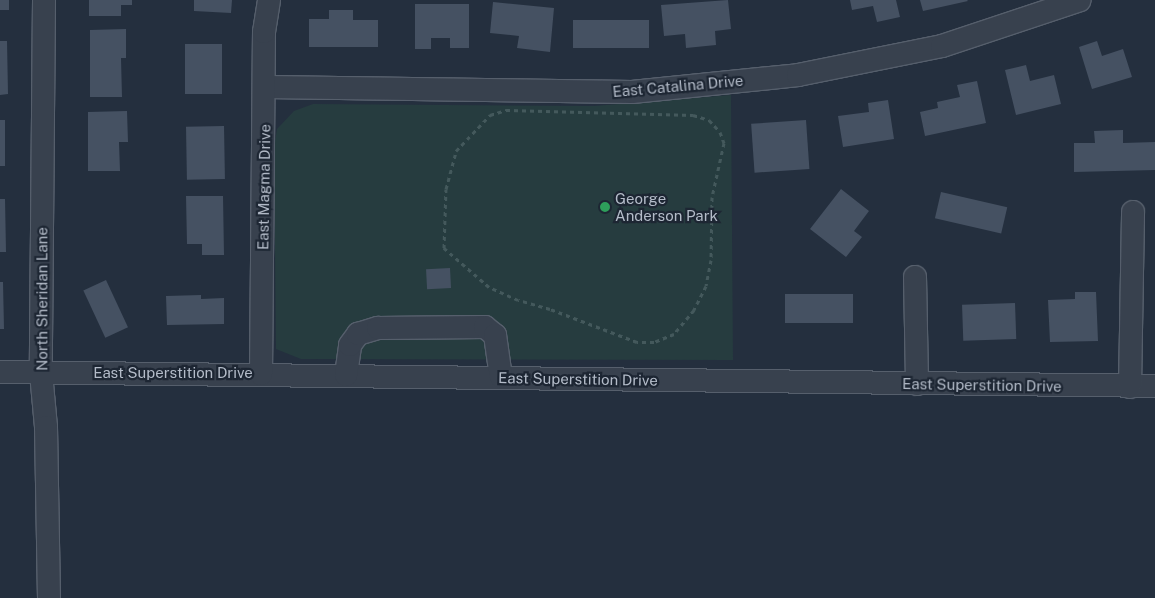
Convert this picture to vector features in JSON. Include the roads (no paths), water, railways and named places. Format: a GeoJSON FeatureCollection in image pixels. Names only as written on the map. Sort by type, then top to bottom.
{"type":"FeatureCollection","features":[{"type":"Feature","properties":{"kind":"street","name":"North Sheridan Lane"},"geometry":{"type":"LineString","coordinates":[[44,0],[41,373],[46,427],[49,598]]}},
{"type":"Feature","properties":{"kind":"street","name":"East Magma Drive"},"geometry":{"type":"LineString","coordinates":[[261,374],[266,87],[264,32],[268,0]]}},
{"type":"Feature","properties":{"kind":"street","name":"East Catalina Drive"},"geometry":{"type":"LineString","coordinates":[[266,87],[632,92],[798,75],[942,46],[1080,0]]}},
{"type":"Feature","properties":{"kind":"street"},"geometry":{"type":"LineString","coordinates":[[1130,387],[1133,212]]}},
{"type":"Feature","properties":{"kind":"street"},"geometry":{"type":"LineString","coordinates":[[915,277],[917,384]]}},
{"type":"Feature","properties":{"kind":"street"},"geometry":{"type":"LineString","coordinates":[[346,375],[350,345],[358,334],[378,328],[485,327],[495,334],[501,377]]}},
{"type":"Feature","properties":{"kind":"street","name":"East Superstition Drive"},"geometry":{"type":"LineString","coordinates":[[0,372],[1155,386]]}},
{"type":"Feature","properties":{"kind":"place","name":"George Anderson Park"},"geometry":{"type":"Point","coordinates":[605,207]}}]}
